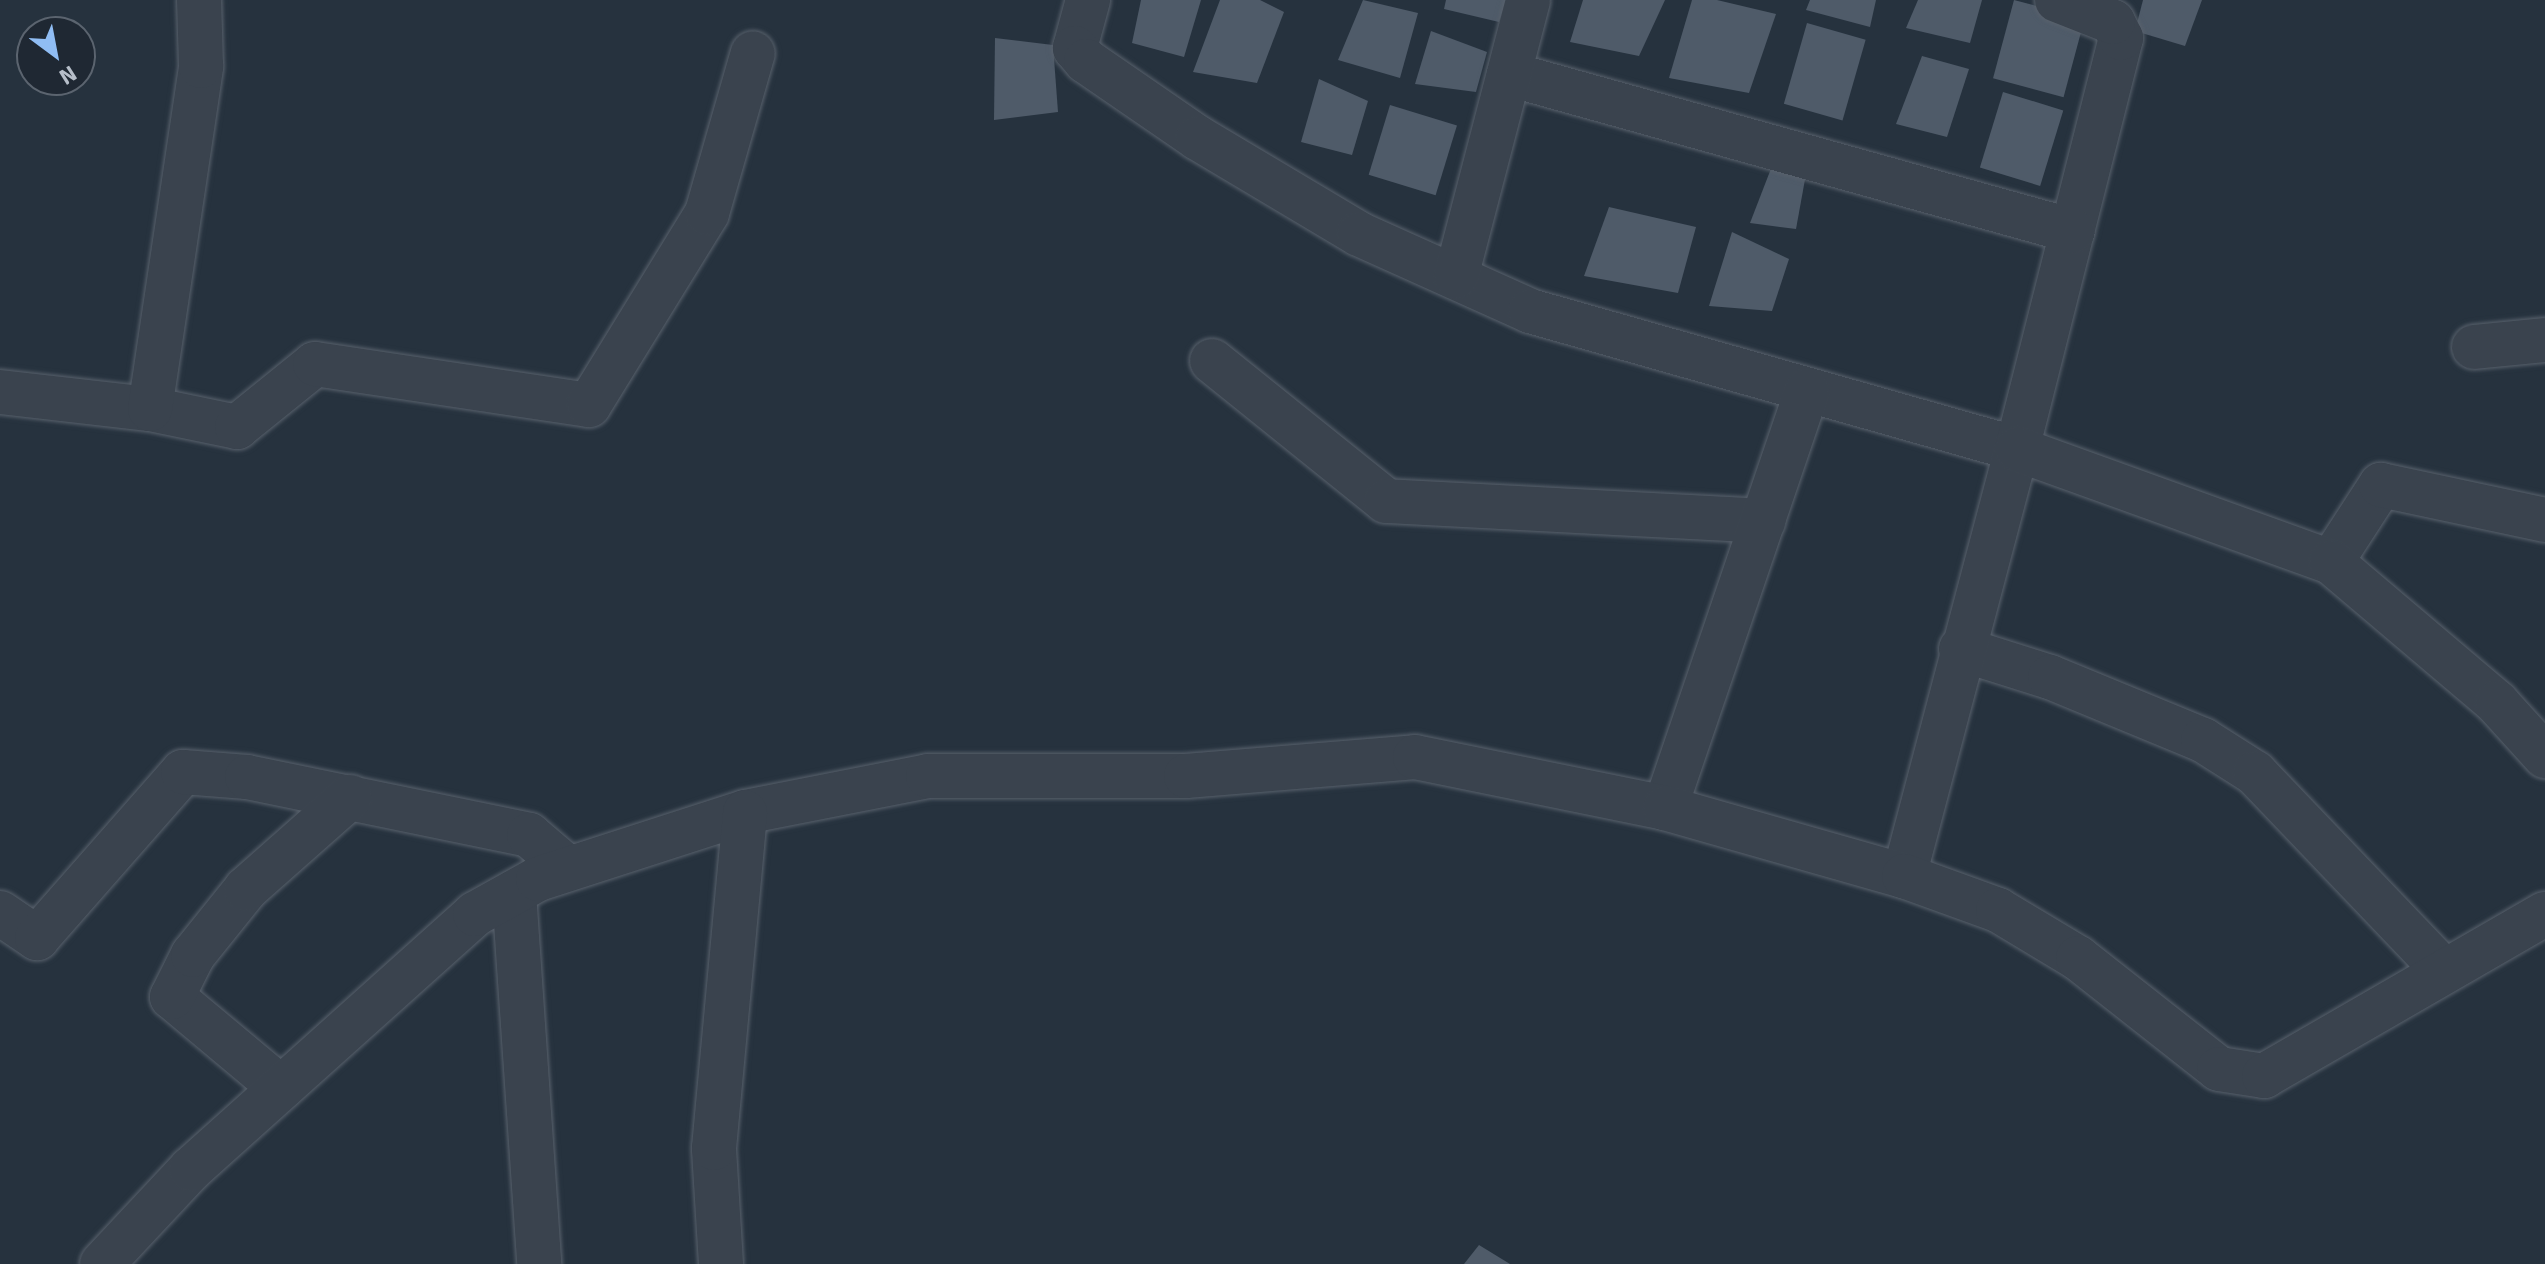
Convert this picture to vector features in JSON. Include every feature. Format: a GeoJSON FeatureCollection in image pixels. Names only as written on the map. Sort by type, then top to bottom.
{"type":"FeatureCollection","features":[{"type":"Feature","properties":{"kind":"street"},"geometry":{"type":"LineString","coordinates":[[150,409],[201,66],[199,0]]}},
{"type":"Feature","properties":{"kind":"street"},"geometry":{"type":"LineString","coordinates":[[1088,0],[1075,48],[1086,61],[1198,138],[1359,234],[1530,311],[2017,449],[2331,562],[2497,703],[2545,756]]}},
{"type":"Feature","properties":{"kind":"street"},"geometry":{"type":"LineString","coordinates":[[1456,277],[1528,0]]}},
{"type":"Feature","properties":{"kind":"street"},"geometry":{"type":"LineString","coordinates":[[1904,876],[2121,38],[2113,22],[2083,5]]}},
{"type":"Feature","properties":{"kind":"street"},"geometry":{"type":"LineString","coordinates":[[0,392],[150,409],[237,427],[315,364],[589,405],[707,213],[753,53]]}},
{"type":"Feature","properties":{"kind":"street"},"geometry":{"type":"LineString","coordinates":[[1509,74],[2073,231]]}},
{"type":"Feature","properties":{"kind":"street"},"geometry":{"type":"LineString","coordinates":[[2474,347],[2545,340]]}},
{"type":"Feature","properties":{"kind":"street"},"geometry":{"type":"LineString","coordinates":[[1212,361],[1386,501],[1763,521]]}},
{"type":"Feature","properties":{"kind":"street"},"geometry":{"type":"LineString","coordinates":[[1665,808],[1807,390]]}},
{"type":"Feature","properties":{"kind":"street"},"geometry":{"type":"LineString","coordinates":[[2331,562],[2381,485],[2545,520]]}},
{"type":"Feature","properties":{"kind":"street"},"geometry":{"type":"LineString","coordinates":[[1961,649],[2050,677],[2203,740],[2255,773],[2443,970]]}},
{"type":"Feature","properties":{"kind":"street"},"geometry":{"type":"LineString","coordinates":[[102,1264],[191,1169],[475,914],[569,869],[745,812],[928,776],[1186,776],[1415,757],[1665,808],[1904,876],[1998,910],[2078,958],[2219,1069],[2264,1076],[2443,970],[2545,914]]}},
{"type":"Feature","properties":{"kind":"street"},"geometry":{"type":"LineString","coordinates":[[0,913],[37,938],[183,772],[350,797],[529,835],[569,869]]}},
{"type":"Feature","properties":{"kind":"street"},"geometry":{"type":"LineString","coordinates":[[281,1088],[172,997],[193,955],[246,889],[350,797]]}},
{"type":"Feature","properties":{"kind":"street"},"geometry":{"type":"LineString","coordinates":[[721,1264],[714,1148],[745,812]]}},
{"type":"Feature","properties":{"kind":"street"},"geometry":{"type":"LineString","coordinates":[[514,893],[539,1264]]}},
{"type":"Feature","properties":{"kind":"building"},"geometry":{"type":"Polygon","coordinates":[[[1141,0],[1201,0],[1184,57],[1132,43],[1141,0]]]}},
{"type":"Feature","properties":{"kind":"building"},"geometry":{"type":"Polygon","coordinates":[[[1220,0],[1260,0],[1284,12],[1257,83],[1193,72],[1220,0]]]}},
{"type":"Feature","properties":{"kind":"building"},"geometry":{"type":"Polygon","coordinates":[[[1363,0],[1418,13],[1400,78],[1338,60],[1363,0]]]}},
{"type":"Feature","properties":{"kind":"building"},"geometry":{"type":"Polygon","coordinates":[[[1446,0],[1506,0],[1499,22],[1444,9],[1446,0]]]}},
{"type":"Feature","properties":{"kind":"building"},"geometry":{"type":"Polygon","coordinates":[[[1583,0],[1665,0],[1639,56],[1570,42],[1583,0]]]}},
{"type":"Feature","properties":{"kind":"building"},"geometry":{"type":"Polygon","coordinates":[[[1692,0],[1717,0],[1776,14],[1749,93],[1669,78],[1692,0]]]}},
{"type":"Feature","properties":{"kind":"building"},"geometry":{"type":"Polygon","coordinates":[[[1810,0],[1876,0],[1870,27],[1806,10],[1810,0]]]}},
{"type":"Feature","properties":{"kind":"building"},"geometry":{"type":"Polygon","coordinates":[[[1918,0],[1982,0],[1970,43],[1906,28],[1918,0]]]}},
{"type":"Feature","properties":{"kind":"building"},"geometry":{"type":"Polygon","coordinates":[[[2014,0],[2085,19],[2064,97],[1993,78],[2014,0]]]}},
{"type":"Feature","properties":{"kind":"building"},"geometry":{"type":"Polygon","coordinates":[[[2143,0],[2202,0],[2185,46],[2135,31],[2143,0]]]}},
{"type":"Feature","properties":{"kind":"building"},"geometry":{"type":"Polygon","coordinates":[[[1807,23],[1866,40],[1842,121],[1784,104],[1807,23]]]}},
{"type":"Feature","properties":{"kind":"building"},"geometry":{"type":"Polygon","coordinates":[[[1431,31],[1487,52],[1476,92],[1415,84],[1431,31]]]}},
{"type":"Feature","properties":{"kind":"building"},"geometry":{"type":"Polygon","coordinates":[[[995,38],[1053,45],[1058,112],[994,120],[995,38]]]}},
{"type":"Feature","properties":{"kind":"building"},"geometry":{"type":"Polygon","coordinates":[[[1922,56],[1969,69],[1947,137],[1896,124],[1922,56]]]}},
{"type":"Feature","properties":{"kind":"building"},"geometry":{"type":"Polygon","coordinates":[[[1319,79],[1368,101],[1352,155],[1301,142],[1319,79]]]}},
{"type":"Feature","properties":{"kind":"building"},"geometry":{"type":"Polygon","coordinates":[[[2003,92],[2063,110],[2040,186],[1980,168],[2003,92]]]}},
{"type":"Feature","properties":{"kind":"building"},"geometry":{"type":"Polygon","coordinates":[[[1390,105],[1457,125],[1436,195],[1369,175],[1390,105]]]}},
{"type":"Feature","properties":{"kind":"building"},"geometry":{"type":"Polygon","coordinates":[[[1772,166],[1806,174],[1796,229],[1750,223],[1772,166]]]}},
{"type":"Feature","properties":{"kind":"building"},"geometry":{"type":"Polygon","coordinates":[[[1609,207],[1696,227],[1678,293],[1584,276],[1609,207]]]}},
{"type":"Feature","properties":{"kind":"building"},"geometry":{"type":"Polygon","coordinates":[[[1732,232],[1789,259],[1772,311],[1709,306],[1732,232]]]}},
{"type":"Feature","properties":{"kind":"building"},"geometry":{"type":"Polygon","coordinates":[[[1479,1245],[1510,1264],[1464,1264],[1479,1245]]]}}]}
